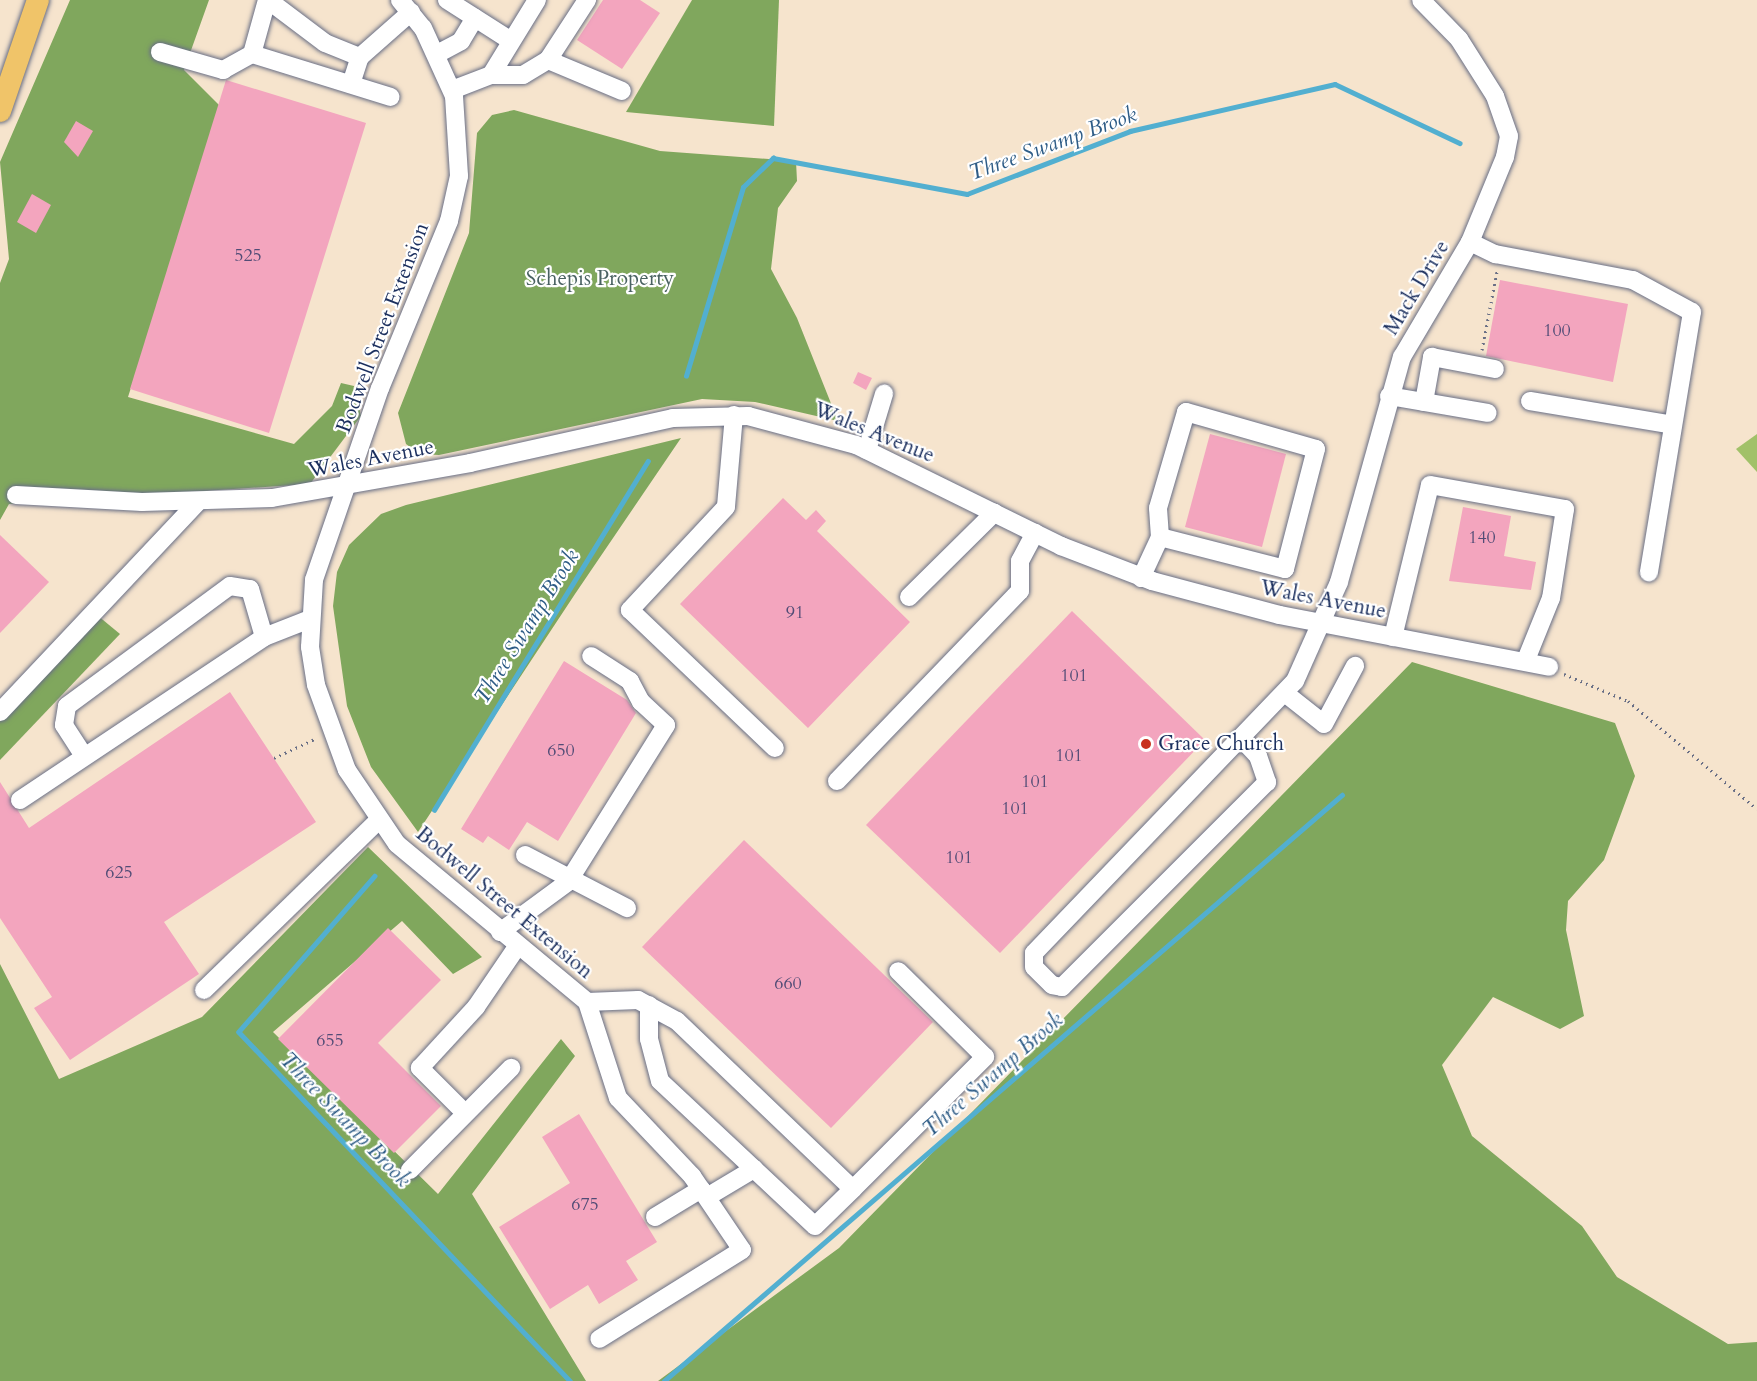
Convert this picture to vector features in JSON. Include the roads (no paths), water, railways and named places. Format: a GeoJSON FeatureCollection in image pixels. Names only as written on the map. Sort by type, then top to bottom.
{"type":"FeatureCollection","features":[{"type":"Feature","properties":{"kind":"main road"},"geometry":{"type":"LineString","coordinates":[[0,111],[38,0]]}},
{"type":"Feature","properties":{"kind":"street"},"geometry":{"type":"LineString","coordinates":[[160,52],[223,70],[252,54],[267,0],[325,42],[360,57]]}},
{"type":"Feature","properties":{"kind":"street"},"geometry":{"type":"LineString","coordinates":[[447,0],[511,41]]}},
{"type":"Feature","properties":{"kind":"street"},"geometry":{"type":"LineString","coordinates":[[491,75],[537,0]]}},
{"type":"Feature","properties":{"kind":"street"},"geometry":{"type":"LineString","coordinates":[[452,90],[491,75],[523,75],[548,60],[587,0]]}},
{"type":"Feature","properties":{"kind":"street","name":"Mack Drive"},"geometry":{"type":"LineString","coordinates":[[1243,740],[1258,756],[1266,782],[1062,987],[1052,985],[1034,967],[1034,953],[1286,694],[1339,582],[1389,396],[1407,347],[1470,242],[1509,136],[1479,67],[1421,0]]}},
{"type":"Feature","properties":{"kind":"street"},"geometry":{"type":"LineString","coordinates":[[351,84],[360,57],[406,6]]}},
{"type":"Feature","properties":{"kind":"street","name":"Bodwell Street Extension"},"geometry":{"type":"LineString","coordinates":[[406,6],[437,54],[452,90],[460,149],[453,205],[346,487],[314,580],[310,619],[316,686],[330,732],[378,821],[429,875],[587,1002]]}},
{"type":"Feature","properties":{"kind":"street"},"geometry":{"type":"LineString","coordinates":[[437,54],[461,41],[475,18]]}},
{"type":"Feature","properties":{"kind":"street"},"geometry":{"type":"LineString","coordinates":[[252,54],[391,97]]}},
{"type":"Feature","properties":{"kind":"street"},"geometry":{"type":"LineString","coordinates":[[548,60],[622,90]]}},
{"type":"Feature","properties":{"kind":"street"},"geometry":{"type":"LineString","coordinates":[[1470,242],[1500,255],[1633,280],[1692,312],[1649,572]]}},
{"type":"Feature","properties":{"kind":"street"},"geometry":{"type":"LineString","coordinates":[[1424,402],[1432,357],[1487,368]]}},
{"type":"Feature","properties":{"kind":"street"},"geometry":{"type":"LineString","coordinates":[[867,450],[884,394]]}},
{"type":"Feature","properties":{"kind":"street"},"geometry":{"type":"LineString","coordinates":[[1389,396],[1488,413]]}},
{"type":"Feature","properties":{"kind":"street"},"geometry":{"type":"LineString","coordinates":[[1530,401],[1673,425]]}},
{"type":"Feature","properties":{"kind":"street"},"geometry":{"type":"LineString","coordinates":[[1141,578],[1160,537],[1158,508],[1186,412],[1316,449],[1285,569],[1160,537]]}},
{"type":"Feature","properties":{"kind":"street"},"geometry":{"type":"LineString","coordinates":[[734,415],[726,507],[630,610],[775,748]]}},
{"type":"Feature","properties":{"kind":"street","name":"Wales Avenue"},"geometry":{"type":"LineString","coordinates":[[16,495],[198,502],[346,487],[663,420],[734,415],[807,428],[867,450],[1035,533],[1141,578],[1321,624],[1526,660],[1549,667]]}},
{"type":"Feature","properties":{"kind":"street"},"geometry":{"type":"LineString","coordinates":[[1393,637],[1430,485],[1565,509],[1551,598],[1526,660]]}},
{"type":"Feature","properties":{"kind":"street"},"geometry":{"type":"LineString","coordinates":[[0,712],[198,502]]}},
{"type":"Feature","properties":{"kind":"street"},"geometry":{"type":"LineString","coordinates":[[909,597],[994,513]]}},
{"type":"Feature","properties":{"kind":"street"},"geometry":{"type":"LineString","coordinates":[[837,781],[1020,591],[1020,561],[1035,533]]}},
{"type":"Feature","properties":{"kind":"street"},"geometry":{"type":"LineString","coordinates":[[84,756],[64,725],[67,706],[230,586],[250,589],[264,637]]}},
{"type":"Feature","properties":{"kind":"street"},"geometry":{"type":"LineString","coordinates":[[20,800],[264,637],[310,619]]}},
{"type":"Feature","properties":{"kind":"street"},"geometry":{"type":"LineString","coordinates":[[500,932],[568,882],[666,725],[641,702],[630,681],[591,656]]}},
{"type":"Feature","properties":{"kind":"street"},"geometry":{"type":"LineString","coordinates":[[1286,694],[1324,724],[1355,666]]}},
{"type":"Feature","properties":{"kind":"street"},"geometry":{"type":"LineString","coordinates":[[204,990],[378,821]]}},
{"type":"Feature","properties":{"kind":"street"},"geometry":{"type":"LineString","coordinates":[[525,855],[568,882],[627,908]]}},
{"type":"Feature","properties":{"kind":"street"},"geometry":{"type":"LineString","coordinates":[[465,1113],[420,1068],[476,1007],[518,947]]}},
{"type":"Feature","properties":{"kind":"street"},"geometry":{"type":"LineString","coordinates":[[649,1005],[649,1039],[660,1081],[815,1226],[985,1057],[898,971]]}},
{"type":"Feature","properties":{"kind":"street"},"geometry":{"type":"LineString","coordinates":[[600,1339],[742,1250],[704,1193],[618,1098],[587,1002],[613,999],[649,1005],[684,1027],[853,1189]]}},
{"type":"Feature","properties":{"kind":"street"},"geometry":{"type":"LineString","coordinates":[[410,1170],[511,1068]]}},
{"type":"Feature","properties":{"kind":"street"},"geometry":{"type":"LineString","coordinates":[[655,1217],[754,1169]]}},
{"type":"Feature","properties":{"kind":"waterway","name":"Three Swamp Brook"},"geometry":{"type":"LineString","coordinates":[[686,376],[743,187],[773,158],[967,194],[1130,131],[1335,84],[1460,143]]}},
{"type":"Feature","properties":{"kind":"waterway","name":"Three Swamp Brook"},"geometry":{"type":"LineString","coordinates":[[434,810],[648,461]]}},
{"type":"Feature","properties":{"kind":"waterway","name":"Three Swamp Brook"},"geometry":{"type":"LineString","coordinates":[[664,1381],[1342,795]]}},
{"type":"Feature","properties":{"kind":"waterway","name":"Three Swamp Brook"},"geometry":{"type":"LineString","coordinates":[[375,876],[239,1032],[570,1381]]}},
{"type":"Feature","properties":{"kind":"place","name":"Grace Church"},"geometry":{"type":"Point","coordinates":[1146,744]}},
{"type":"Feature","properties":{"kind":"park label","name":"Schepis Property"},"geometry":{"type":"Point","coordinates":[600,279]}}]}
